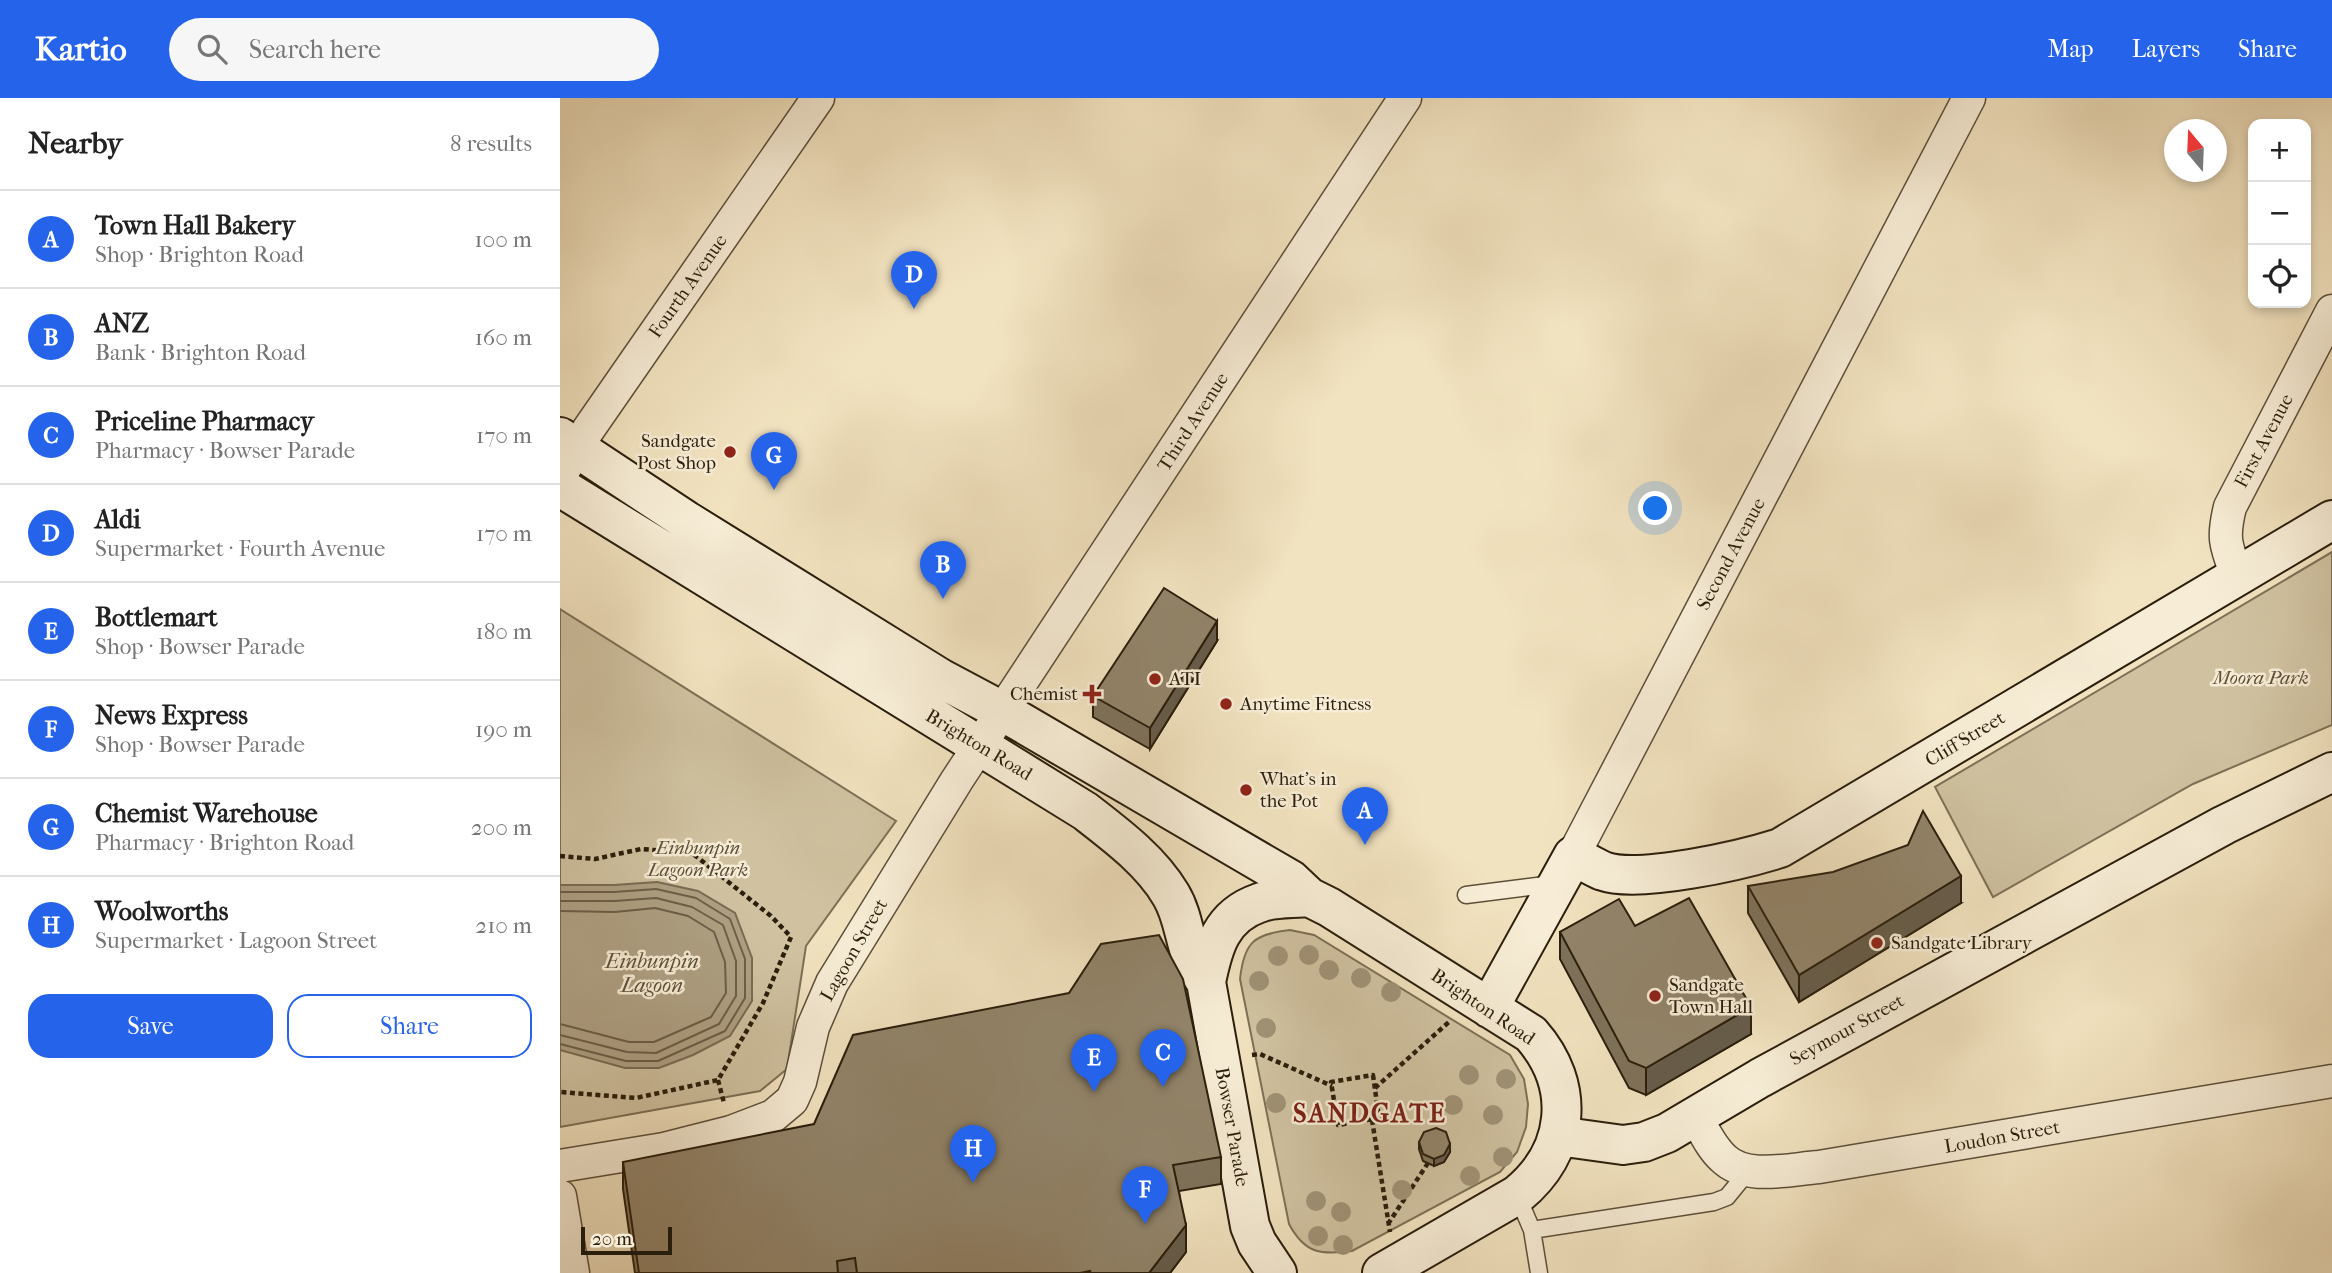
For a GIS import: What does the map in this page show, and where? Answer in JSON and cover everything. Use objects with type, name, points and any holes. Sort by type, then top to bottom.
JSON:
[{"type":"main road","name":"Brighton Road","points":[[566,454],[687,521],[940,678],[1002,711],[1292,880],[1309,897],[1329,907],[1473,1011],[1531,1034],[1551,1065],[1559,1089],[1561,1113],[1558,1136]]},
{"type":"main road","name":"Brighton Road","points":[[560,487],[1075,804],[1123,840],[1172,896],[1185,926],[1192,959],[1206,982]]},
{"type":"main road","name":"Cliff Street","points":[[1566,869],[1602,870],[1622,875],[1645,874],[1745,859],[1780,848],[2332,520]]},
{"type":"main road","name":"Seymour Street","points":[[1558,1136],[1623,1146],[1655,1137],[1696,1117],[1760,1078],[2224,825],[2332,772]]},
{"type":"main road","name":"Second Avenue","points":[[1473,1011],[1566,869]]},
{"type":"main road","points":[[1206,982],[1217,937],[1234,916],[1260,902],[1309,897]]},
{"type":"main road","name":"Bowser Parade","points":[[1206,982],[1250,1226],[1273,1271]]},
{"type":"main road","points":[[1388,1258],[1517,1195],[1533,1182],[1549,1161],[1558,1136]]},
{"type":"street","name":"Fourth Avenue","points":[[566,454],[818,98]]},
{"type":"street","name":"Third Avenue","points":[[979,746],[1405,98]]},
{"type":"street","name":"Second Avenue","points":[[1566,869],[1969,98]]},
{"type":"street","name":"First Avenue","points":[[2237,576],[2225,543],[2224,530],[2230,507],[2332,311]]},
{"type":"street","name":"Lagoon Street","points":[[560,1166],[664,1149],[731,1132],[773,1116],[792,1100],[800,1082],[813,1027],[832,983],[979,746]]},
{"type":"street","name":"Loudon Street","points":[[1696,1117],[1724,1160],[1740,1169],[1774,1171],[1819,1167],[2332,1081]]},
{"type":"street","points":[[560,1196],[573,1273]]},
{"type":"lane","points":[[1466,895],[1566,869]]},
{"type":"lane","points":[[1532,1230],[1714,1202],[1727,1197],[1749,1170]]},
{"type":"lane","points":[[1517,1195],[1532,1230],[1539,1273]]},
{"type":"path","points":[[560,856],[595,859],[641,849],[692,853],[771,916],[791,937],[763,1003],[718,1080],[725,1105]]},
{"type":"path","points":[[1375,1088],[1473,1011]]},
{"type":"path","points":[[1250,1056],[1260,1054],[1332,1086]]},
{"type":"path","points":[[1373,1076],[1375,1088],[1379,1118],[1338,1125],[1331,1082],[1373,1076]]},
{"type":"path","points":[[560,1092],[636,1098],[718,1080]]},
{"type":"path","points":[[1372,1120],[1388,1225],[1388,1258]]},
{"type":"path","points":[[1388,1225],[1428,1163]]},
{"type":"green space","name":"Moora Park","points":[[2332,552],[2332,725],[2193,784],[1993,897],[1935,787]]},
{"type":"green space","name":"Einbunpin Lagoon Park","points":[[560,609],[896,821],[806,946],[787,1069],[760,1091],[560,1127]]},
{"type":"green space","points":[[1290,930],[1314,935],[1510,1055],[1524,1079],[1528,1104],[1526,1127],[1517,1152],[1500,1172],[1352,1251],[1331,1253],[1308,1247],[1289,1224],[1240,979],[1244,956],[1253,942],[1268,934]]},
{"type":"water","name":"Einbunpin Lagoon","points":[[657,882],[698,891],[735,913],[752,958],[752,1001],[730,1036],[693,1055],[659,1068],[625,1068],[560,1050],[560,885]]},
{"type":"building","name":"ATI","points":[[1164,588],[1217,621],[1150,728],[1093,696]]},
{"type":"building","points":[[1923,811],[1961,876],[1799,975],[1748,886],[1833,872],[1908,845]]},
{"type":"building","name":"Sandgate Town Hall","points":[[1689,898],[1751,1007],[1646,1068],[1629,1061],[1560,932],[1619,899],[1635,926]]},
{"type":"building","points":[[1159,935],[1183,979],[1221,1157],[1173,1165],[1186,1225],[1149,1273],[857,1273],[855,1258],[837,1261],[838,1273],[639,1273],[623,1162],[814,1124],[853,1035],[1069,993],[1101,944]]},
{"type":"building","points":[[1436,1128],[1446,1132],[1450,1144],[1444,1155],[1434,1159],[1423,1154],[1419,1142],[1424,1132]]},
{"type":"place","name":"Aldi","points":[[914,309]]},
{"type":"place","name":"Sandgate Post Shop","points":[[730,452]]},
{"type":"place","name":"Chemist Warehouse","points":[[774,490]]},
{"type":"place","name":"ANZ","points":[[943,599]]},
{"type":"place","name":"ATI","points":[[1155,679]]},
{"type":"place","name":"Chemist","points":[[1092,694]]},
{"type":"place","name":"Anytime Fitness","points":[[1226,704]]},
{"type":"place","name":"What's in the Pot","points":[[1246,790]]},
{"type":"place","name":"Town Hall Bakery","points":[[1365,845]]},
{"type":"place","name":"Sandgate Library","points":[[1877,943]]},
{"type":"place","name":"Sandgate Town Hall","points":[[1655,996]]},
{"type":"place","name":"Priceline Pharmacy","points":[[1163,1087]]},
{"type":"place","name":"Bottlemart","points":[[1094,1092]]},
{"type":"place","name":"Woolworths","points":[[973,1183]]},
{"type":"place","name":"News Express","points":[[1145,1224]]},
{"type":"district","name":"SANDGATE","points":[[1370,1113]]}]
